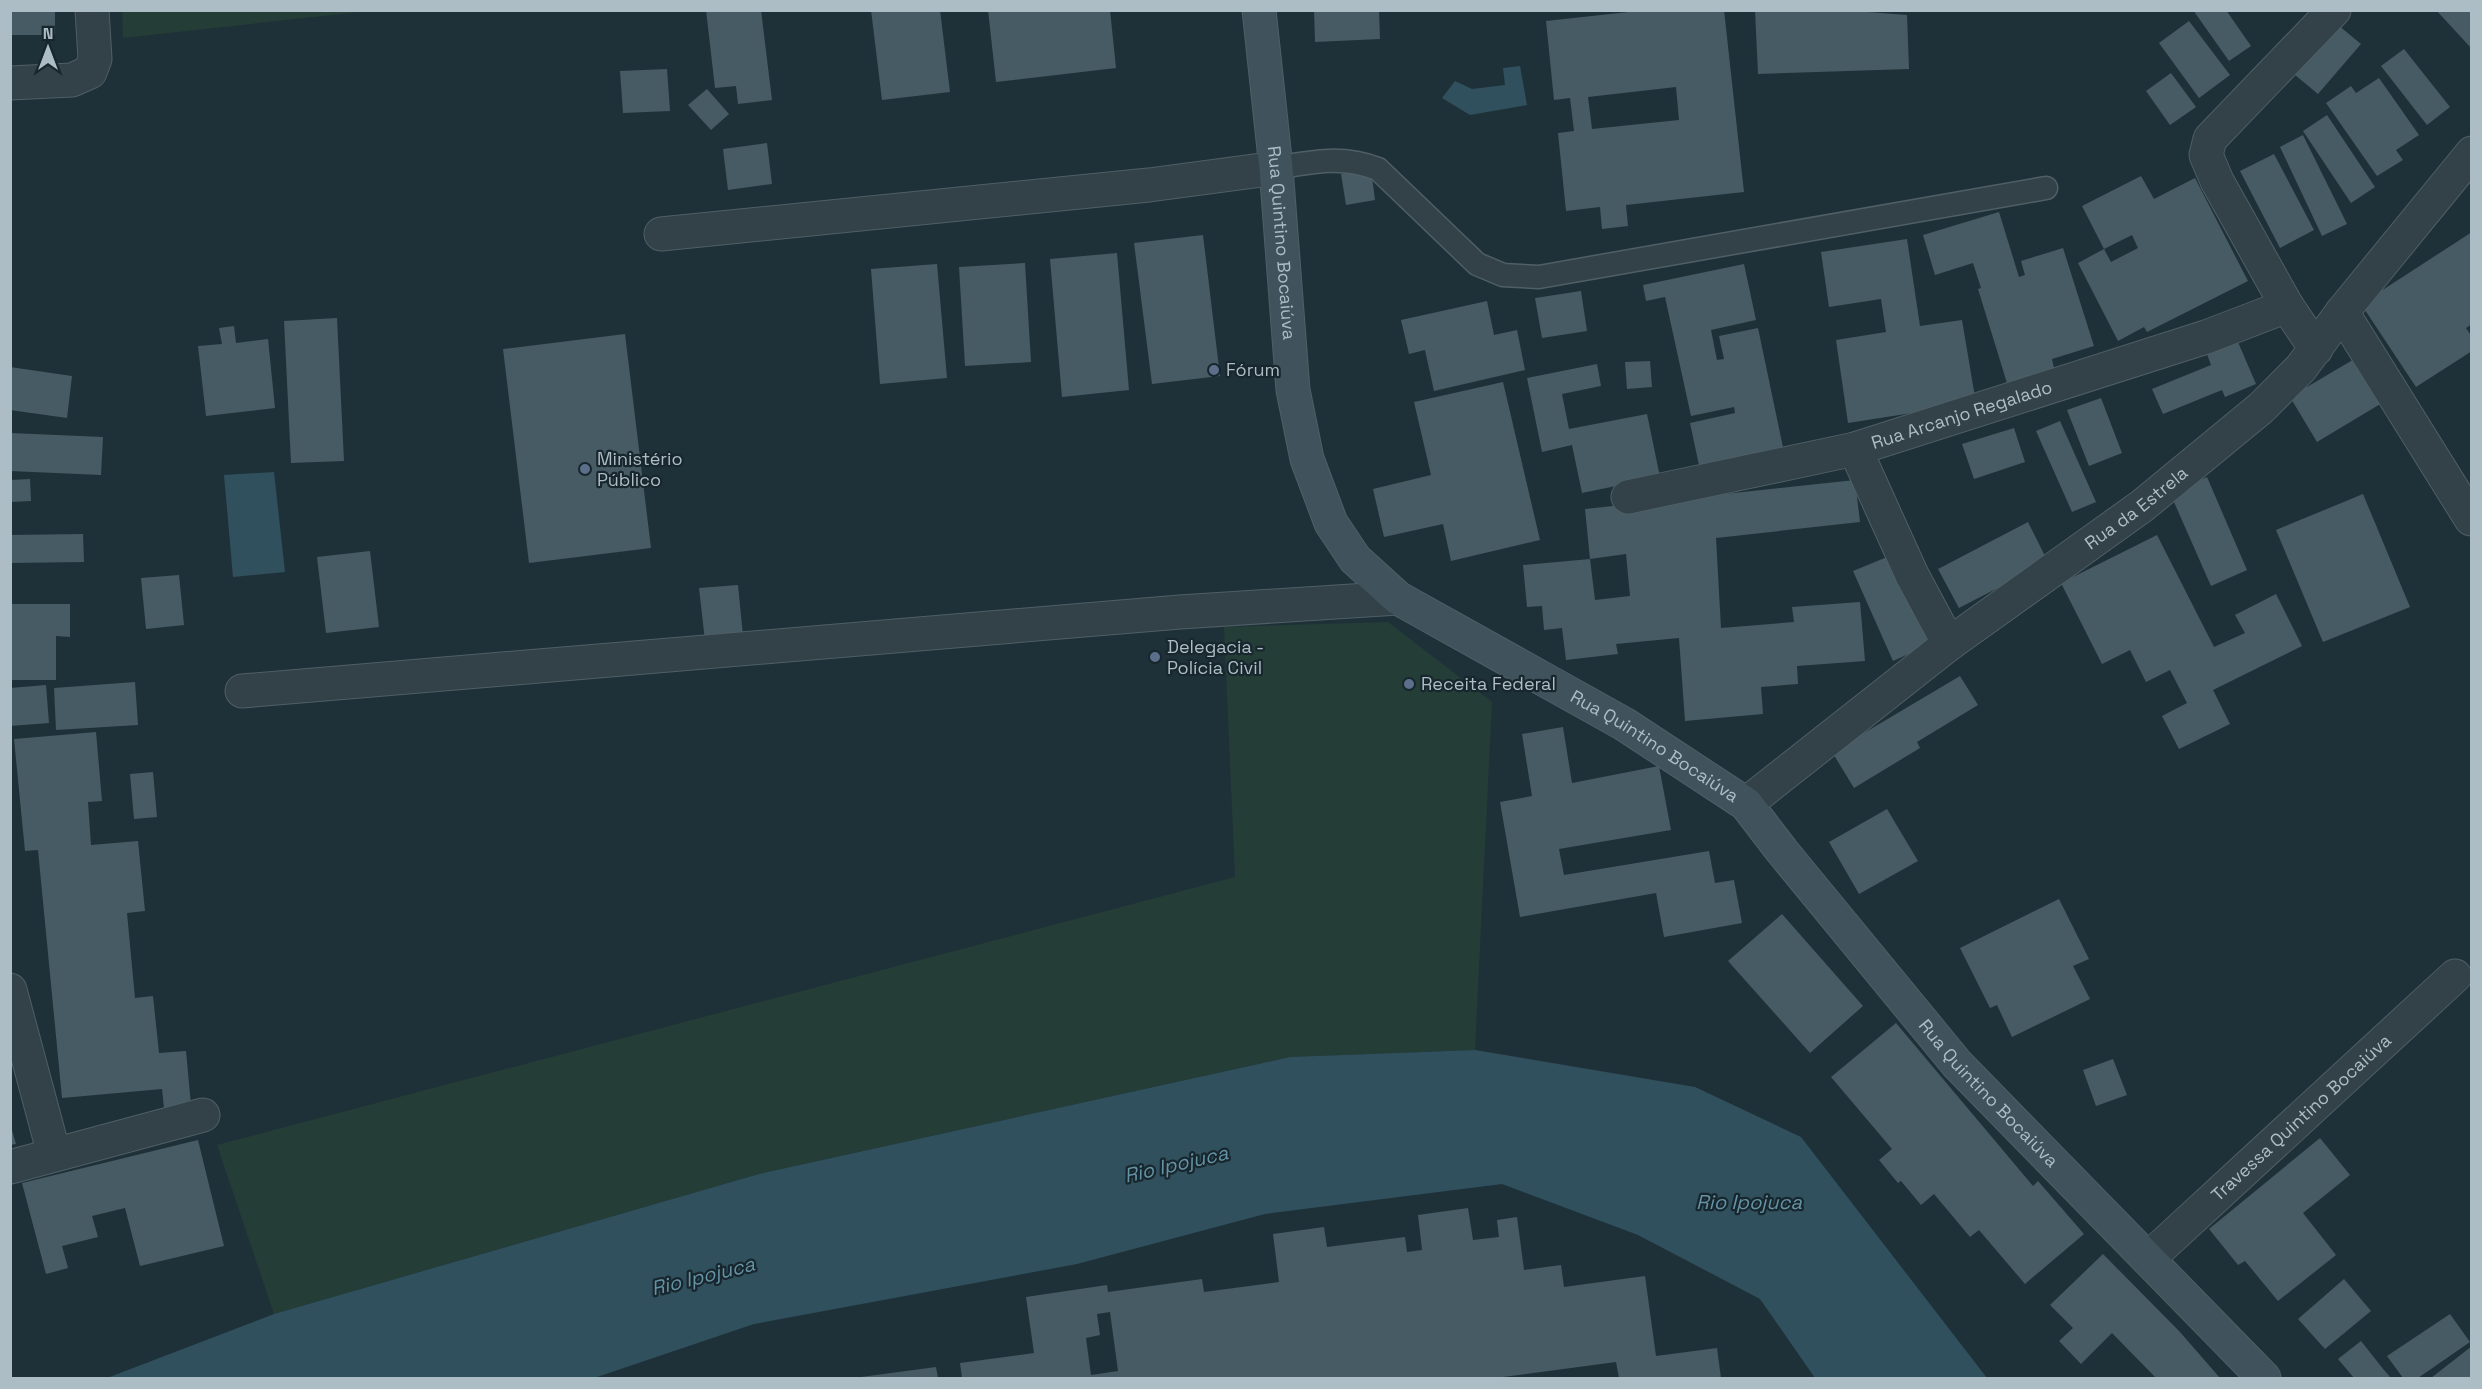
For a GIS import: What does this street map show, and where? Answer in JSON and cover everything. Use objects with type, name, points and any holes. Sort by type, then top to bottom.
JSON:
[{"type":"main road","name":"Rua Quintino Bocaiúva","points":[[1259,10],[1276,168],[1293,390],[1307,459],[1331,523],[1355,559],[1398,598],[1624,724],[1746,804],[1957,1064],[2264,1378]]},
{"type":"street","points":[[10,83],[72,80],[90,72],[95,59],[92,10]]},
{"type":"street","points":[[2316,349],[2287,306],[2217,181],[2206,155],[2210,139],[2334,10]]},
{"type":"street","name":"Rua da Estrela","points":[[1746,804],[1949,644],[2142,506],[2261,408],[2301,368],[2342,312],[2472,153]]},
{"type":"street","points":[[661,234],[1149,185],[1276,168]]},
{"type":"street","name":"Rua Arcanjo Regalado","points":[[1628,497],[1855,449],[2206,337],[2287,306]]},
{"type":"street","points":[[2342,312],[2471,519]]},
{"type":"street","points":[[1855,449],[1912,575],[1949,644]]},
{"type":"street","points":[[242,691],[1180,612],[1398,598]]},
{"type":"street","name":"Travessa Quintino Bocaiúva","points":[[2149,1258],[2455,976]]},
{"type":"street","points":[[10,990],[54,1154]]},
{"type":"street","points":[[10,1167],[203,1115]]},
{"type":"lane","points":[[1276,168],[1333,159],[1358,161],[1378,169],[1478,264],[1503,274],[1539,277],[2046,188]]},
{"type":"green space","points":[[122,10],[369,10],[369,11],[123,38]]},
{"type":"green space","points":[[1388,622],[1492,702],[1475,1050],[1290,1057],[759,1174],[274,1314],[217,1145],[1235,877],[1224,627]]},
{"type":"water","points":[[1520,66],[1527,105],[1470,115],[1442,98],[1455,81],[1472,89],[1505,85],[1503,68]]},
{"type":"water","points":[[274,472],[285,572],[233,577],[224,475]]},
{"type":"water","name":"Rio Ipojuca","points":[[1475,1050],[1695,1087],[1801,1137],[1987,1378],[1815,1378],[1760,1299],[1638,1235],[1502,1184],[1265,1214],[1077,1264],[754,1324],[594,1378],[107,1378],[274,1314],[759,1174],[1290,1057]]},
{"type":"building","points":[[10,10],[55,10],[55,35],[10,35]]},
{"type":"building","points":[[706,10],[761,10],[772,100],[738,104],[736,86],[715,88]]},
{"type":"building","points":[[871,10],[940,10],[950,92],[882,100]]},
{"type":"building","points":[[988,10],[1110,10],[1116,68],[996,82]]},
{"type":"building","points":[[1314,10],[1379,10],[1380,39],[1315,42]]},
{"type":"building","points":[[1647,10],[1724,10],[1744,192],[1626,205],[1628,226],[1602,229],[1600,207],[1566,211],[1558,133],[1574,131],[1570,98],[1554,100],[1546,21]],"holes":[[[1676,87],[1679,120],[1592,129],[1588,97]]]},
{"type":"building","points":[[1755,10],[1842,10],[1907,15],[1909,69],[1758,74]]},
{"type":"building","points":[[2193,10],[2226,10],[2251,46],[2229,61]]},
{"type":"building","points":[[2436,10],[2472,10],[2472,49]]},
{"type":"building","points":[[2189,21],[2230,75],[2199,98],[2159,43]]},
{"type":"building","points":[[2338,25],[2361,44],[2318,94],[2295,75]]},
{"type":"building","points":[[2404,49],[2450,107],[2427,125],[2381,66]]},
{"type":"building","points":[[667,69],[670,111],[623,113],[620,71]]},
{"type":"building","points":[[2171,73],[2196,107],[2170,125],[2146,91]]},
{"type":"building","points":[[2379,78],[2419,135],[2396,150],[2403,160],[2377,176],[2326,103],[2351,86],[2356,93]]},
{"type":"building","points":[[707,89],[729,114],[711,130],[688,105]]},
{"type":"building","points":[[2327,115],[2375,187],[2351,203],[2303,131]]},
{"type":"building","points":[[2303,135],[2347,224],[2322,236],[2280,147]]},
{"type":"building","points":[[767,143],[772,184],[728,190],[723,149]]},
{"type":"building","points":[[2274,154],[2314,230],[2280,248],[2240,171]]},
{"type":"building","points":[[1371,169],[1375,200],[1346,205],[1341,174]]},
{"type":"building","points":[[2141,176],[2154,199],[2195,178],[2248,281],[2147,332],[2144,327],[2118,341],[2078,263],[2104,249],[2082,206]],"holes":[[[2132,235],[2138,248],[2111,262],[2104,249]]]},
{"type":"building","points":[[1999,212],[2019,277],[2025,275],[2021,261],[2063,248],[2094,346],[2052,359],[2054,368],[2007,383],[1978,289],[1981,288],[1973,263],[1935,275],[1923,235]]},
{"type":"building","points":[[2472,232],[2472,324],[2466,328],[2472,337],[2472,351],[2416,387],[2361,304]]},
{"type":"building","points":[[1203,235],[1220,376],[1152,384],[1134,243]]},
{"type":"building","points":[[1907,239],[1920,326],[1962,320],[1976,403],[1848,423],[1836,340],[1886,332],[1881,299],[1829,307],[1821,252]]},
{"type":"building","points":[[1117,253],[1129,390],[1062,397],[1050,259]]},
{"type":"building","points":[[1025,263],[1031,362],[965,366],[959,267]]},
{"type":"building","points":[[937,264],[947,378],[880,384],[871,269]]},
{"type":"building","points":[[1744,264],[1756,320],[1711,330],[1717,360],[1724,359],[1719,336],[1758,328],[1784,452],[1700,470],[1690,423],[1735,413],[1734,407],[1691,416],[1665,297],[1646,301],[1643,285]]},
{"type":"building","points":[[1581,291],[1587,331],[1542,338],[1535,298]]},
{"type":"building","points":[[1487,301],[1494,335],[1517,330],[1525,370],[1434,391],[1425,350],[1409,354],[1401,320]]},
{"type":"building","points":[[337,318],[344,461],[291,463],[284,321]]},
{"type":"building","points":[[234,326],[236,343],[268,339],[275,408],[206,416],[198,346],[222,344],[219,328]]},
{"type":"building","points":[[625,334],[651,548],[529,563],[503,349]]},
{"type":"building","points":[[2238,342],[2256,384],[2225,397],[2222,390],[2163,414],[2152,389],[2211,365],[2207,354]]},
{"type":"building","points":[[2356,358],[2382,403],[2317,442],[2290,397]]},
{"type":"building","points":[[1650,361],[1652,387],[1627,389],[1625,362]]},
{"type":"building","points":[[1597,364],[1601,386],[1562,394],[1569,429],[1647,414],[1660,477],[1582,493],[1572,445],[1542,452],[1527,378]]},
{"type":"building","points":[[10,367],[72,376],[67,418],[10,410]]},
{"type":"building","points":[[1503,382],[1540,540],[1451,561],[1443,524],[1384,537],[1373,489],[1431,475],[1414,402]]},
{"type":"building","points":[[2101,398],[2122,453],[2089,466],[2067,410]]},
{"type":"building","points":[[2060,421],[2096,502],[2072,512],[2036,431]]},
{"type":"building","points":[[2014,428],[2025,462],[1974,479],[1962,444]]},
{"type":"building","points":[[10,433],[103,437],[101,475],[10,471]]},
{"type":"building","points":[[2207,477],[2247,570],[2211,586],[2170,493]]},
{"type":"building","points":[[30,479],[31,501],[10,502],[10,480]]},
{"type":"building","points":[[1855,480],[1860,522],[1716,538],[1721,628],[1794,622],[1792,607],[1860,602],[1865,661],[1797,666],[1798,684],[1761,687],[1763,714],[1685,721],[1679,638],[1616,644],[1618,654],[1566,660],[1562,628],[1544,630],[1542,606],[1527,607],[1523,565],[1590,559],[1585,509]],"holes":[[[1626,554],[1630,596],[1595,600],[1590,559]]]},
{"type":"building","points":[[2363,494],[2410,607],[2323,642],[2276,530]]},
{"type":"building","points":[[2028,522],[2048,562],[1959,608],[1938,569]]},
{"type":"building","points":[[83,534],[84,562],[10,563],[10,535]]},
{"type":"building","points":[[2157,535],[2214,647],[2245,633],[2235,615],[2276,594],[2302,646],[2213,690],[2230,724],[2179,749],[2162,716],[2187,703],[2170,670],[2146,682],[2130,650],[2102,664],[2061,583]]},
{"type":"building","points":[[370,551],[379,627],[326,633],[317,557]]},
{"type":"building","points":[[1892,555],[1931,644],[1893,661],[1853,571]]},
{"type":"building","points":[[179,575],[184,625],[146,629],[141,578]]},
{"type":"building","points":[[738,585],[743,636],[705,641],[699,588]]},
{"type":"building","points":[[10,604],[70,604],[70,637],[56,636],[56,680],[10,680]]},
{"type":"building","points":[[1960,676],[1978,705],[1917,742],[1920,748],[1854,788],[1832,752]]},
{"type":"building","points":[[135,682],[138,725],[56,730],[54,688]]},
{"type":"building","points":[[46,685],[49,723],[10,726],[10,688]]},
{"type":"building","points":[[1563,727],[1572,783],[1659,766],[1671,830],[1559,849],[1564,875],[1709,851],[1715,883],[1734,880],[1742,923],[1664,937],[1656,893],[1520,917],[1500,802],[1532,796],[1522,734]]},
{"type":"building","points":[[96,732],[102,801],[88,802],[91,845],[138,841],[145,911],[127,913],[135,998],[153,996],[159,1053],[186,1051],[191,1105],[164,1108],[162,1089],[62,1098],[38,850],[25,851],[14,739]]},
{"type":"building","points":[[153,772],[157,817],[134,819],[130,774]]},
{"type":"building","points":[[1887,809],[1918,861],[1859,894],[1829,842]]},
{"type":"building","points":[[2059,899],[2089,959],[2073,966],[2090,999],[2012,1037],[1997,1005],[1990,1008],[1960,948]]},
{"type":"building","points":[[1782,914],[1863,1006],[1810,1053],[1728,961]]},
{"type":"building","points":[[1896,1023],[2033,1186],[2038,1181],[2084,1234],[2025,1284],[1979,1230],[1970,1237],[1934,1194],[1921,1205],[1901,1181],[1898,1183],[1879,1160],[1892,1149],[1831,1077]]},
{"type":"building","points":[[2113,1059],[2127,1095],[2096,1106],[2083,1070]]},
{"type":"building","points":[[10,1123],[16,1144],[10,1145]]},
{"type":"building","points":[[2320,1138],[2350,1175],[2303,1213],[2336,1255],[2278,1301],[2245,1261],[2238,1265],[2209,1229]]},
{"type":"building","points":[[198,1140],[224,1246],[140,1266],[125,1208],[92,1216],[98,1237],[62,1246],[68,1268],[46,1274],[22,1183]]},
{"type":"building","points":[[1468,1208],[1473,1240],[1499,1237],[1497,1220],[1517,1217],[1524,1270],[1561,1265],[1564,1287],[1645,1276],[1656,1356],[1717,1348],[1721,1378],[1619,1378],[1616,1362],[1496,1378],[962,1378],[960,1363],[1034,1353],[1026,1297],[1107,1285],[1108,1292],[1202,1279],[1204,1292],[1279,1282],[1273,1234],[1324,1227],[1327,1247],[1405,1237],[1407,1252],[1422,1250],[1418,1215]],"holes":[[[1110,1312],[1118,1371],[1091,1375],[1086,1338],[1100,1335],[1097,1314]]]},
{"type":"building","points":[[2103,1254],[2180,1332],[2220,1378],[2156,1378],[2112,1333],[2081,1364],[2059,1341],[2073,1328],[2050,1305]]},
{"type":"building","points":[[2344,1279],[2371,1311],[2325,1349],[2298,1319]]},
{"type":"building","points":[[2450,1314],[2470,1342],[2418,1378],[2403,1378],[2387,1356]]},
{"type":"building","points":[[2361,1341],[2391,1378],[2354,1378],[2338,1359]]},
{"type":"building","points":[[2472,1346],[2472,1378],[2431,1378]]},
{"type":"building","points":[[936,1367],[938,1378],[861,1378],[861,1377]]},
{"type":"place","name":"Fórum","points":[[1214,370]]},
{"type":"place","name":"Ministério Público","points":[[585,469]]},
{"type":"place","name":"Delegacia - Polícia Civil","points":[[1155,657]]},
{"type":"place","name":"Receita Federal","points":[[1409,684]]}]
